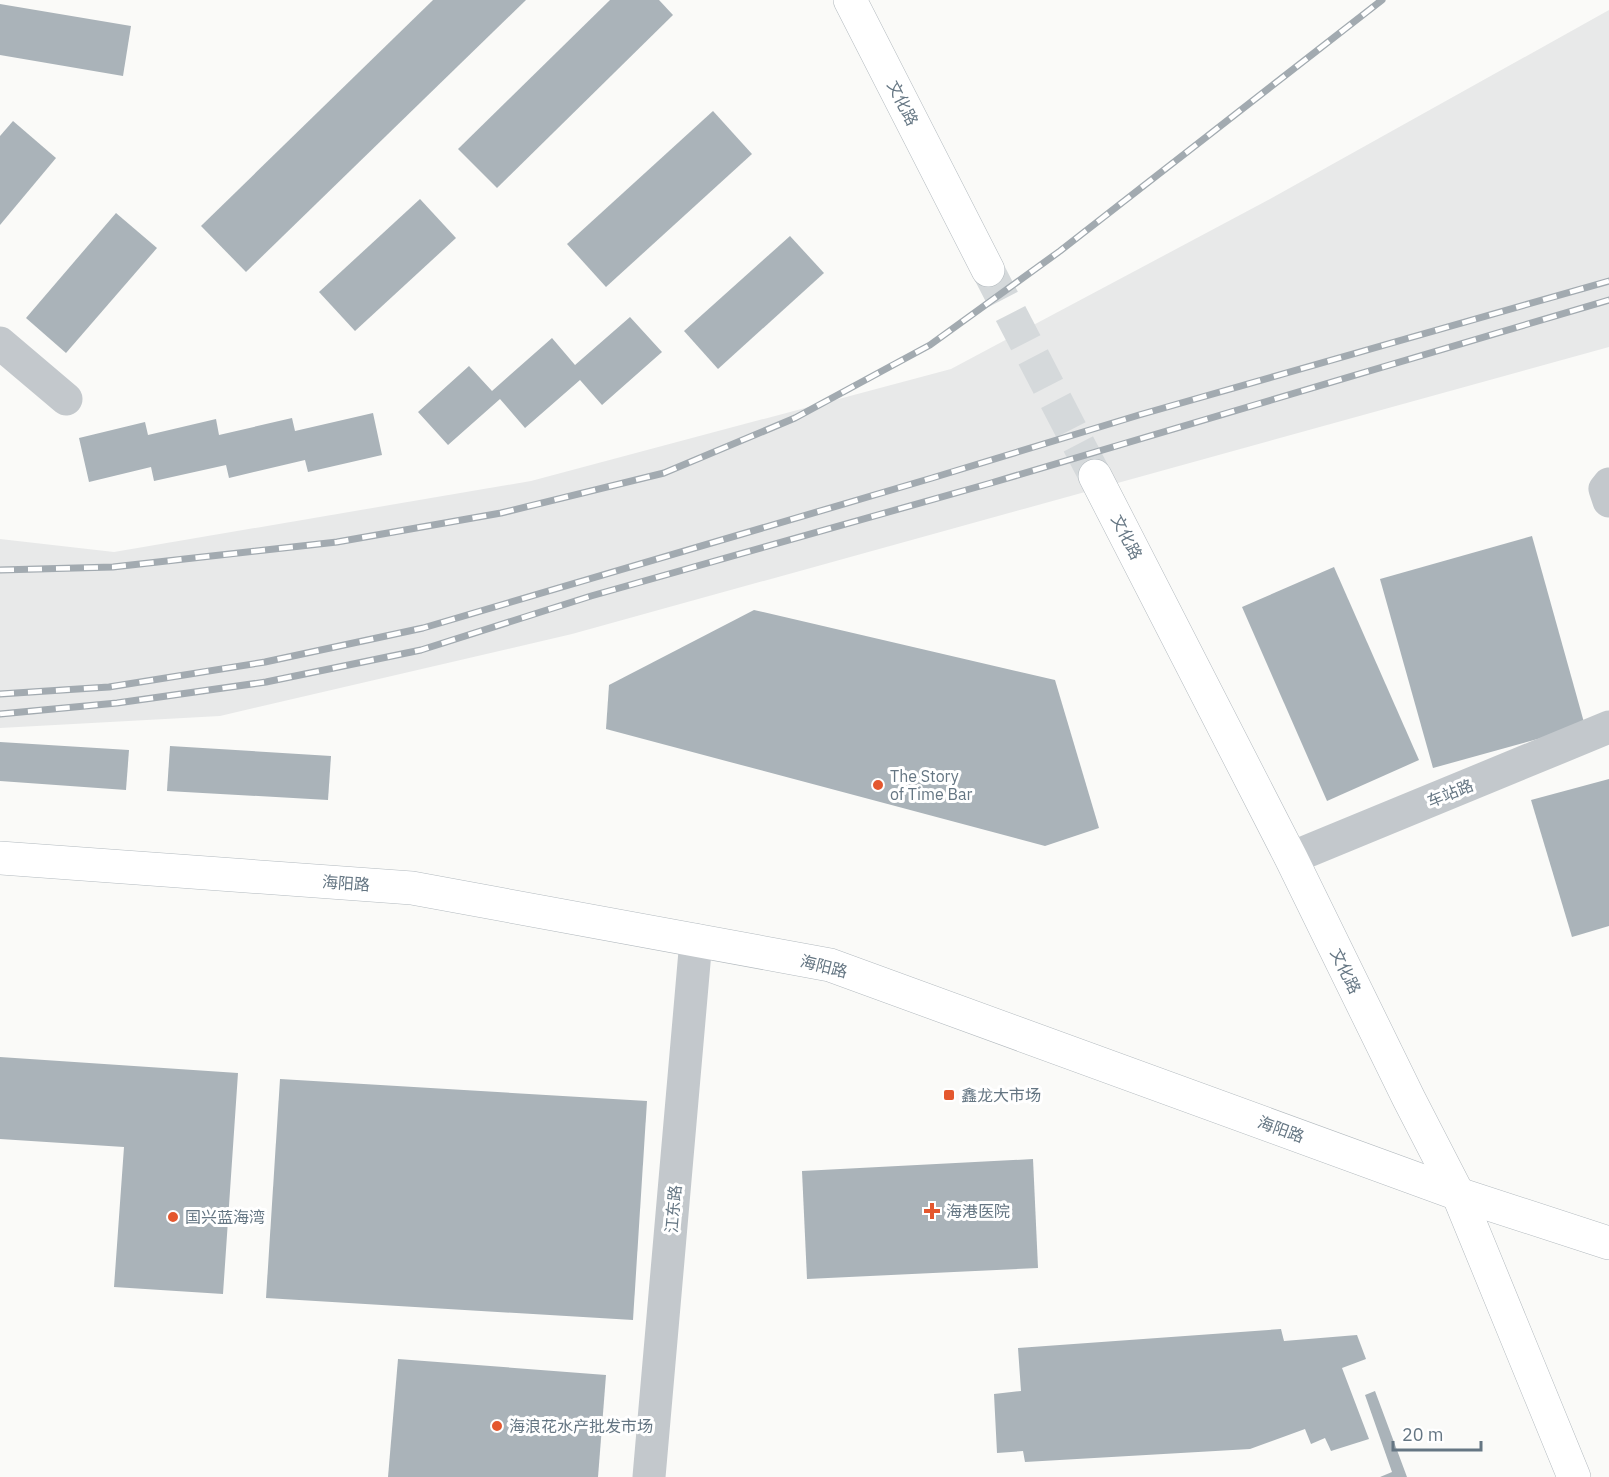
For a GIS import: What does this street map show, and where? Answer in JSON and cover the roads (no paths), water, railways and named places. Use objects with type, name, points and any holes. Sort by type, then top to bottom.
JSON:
[{"type":"main road","name":"文化路","points":[[850,0],[988,270]]},
{"type":"main road","name":"文化路","points":[[1095,476],[1291,858],[1408,1099],[1458,1194],[1574,1477]]},
{"type":"main road","name":"海阳路","points":[[0,858],[412,888],[830,965],[1458,1194],[1609,1243]]},
{"type":"street","points":[[0,343],[66,399]]},
{"type":"street","points":[[1609,484],[1605,489],[1609,501]]},
{"type":"street","name":"车站路","points":[[1291,858],[1609,727]]},
{"type":"street","name":"江东路","points":[[649,1477],[696,940]]},
{"type":"tunnel","points":[[988,270],[1095,476]]},
{"type":"railway","points":[[0,570],[113,567],[337,542],[501,513],[664,473],[795,418],[930,345],[1060,251],[1382,0]]},
{"type":"railway","points":[[0,694],[109,687],[265,662],[423,628],[1139,415],[1609,281]]},
{"type":"railway","points":[[0,714],[117,703],[266,682],[421,650],[591,596],[991,483],[1609,300]]},
{"type":"place","name":"The Story of Time Bar","points":[[878,785]]},
{"type":"place","name":"鑫龙大市场","points":[[949,1095]]},
{"type":"place","name":"海港医院","points":[[932,1211]]},
{"type":"place","name":"国兴蓝海湾","points":[[173,1217]]},
{"type":"place","name":"海浪花水产批发市场","points":[[497,1426]]}]
